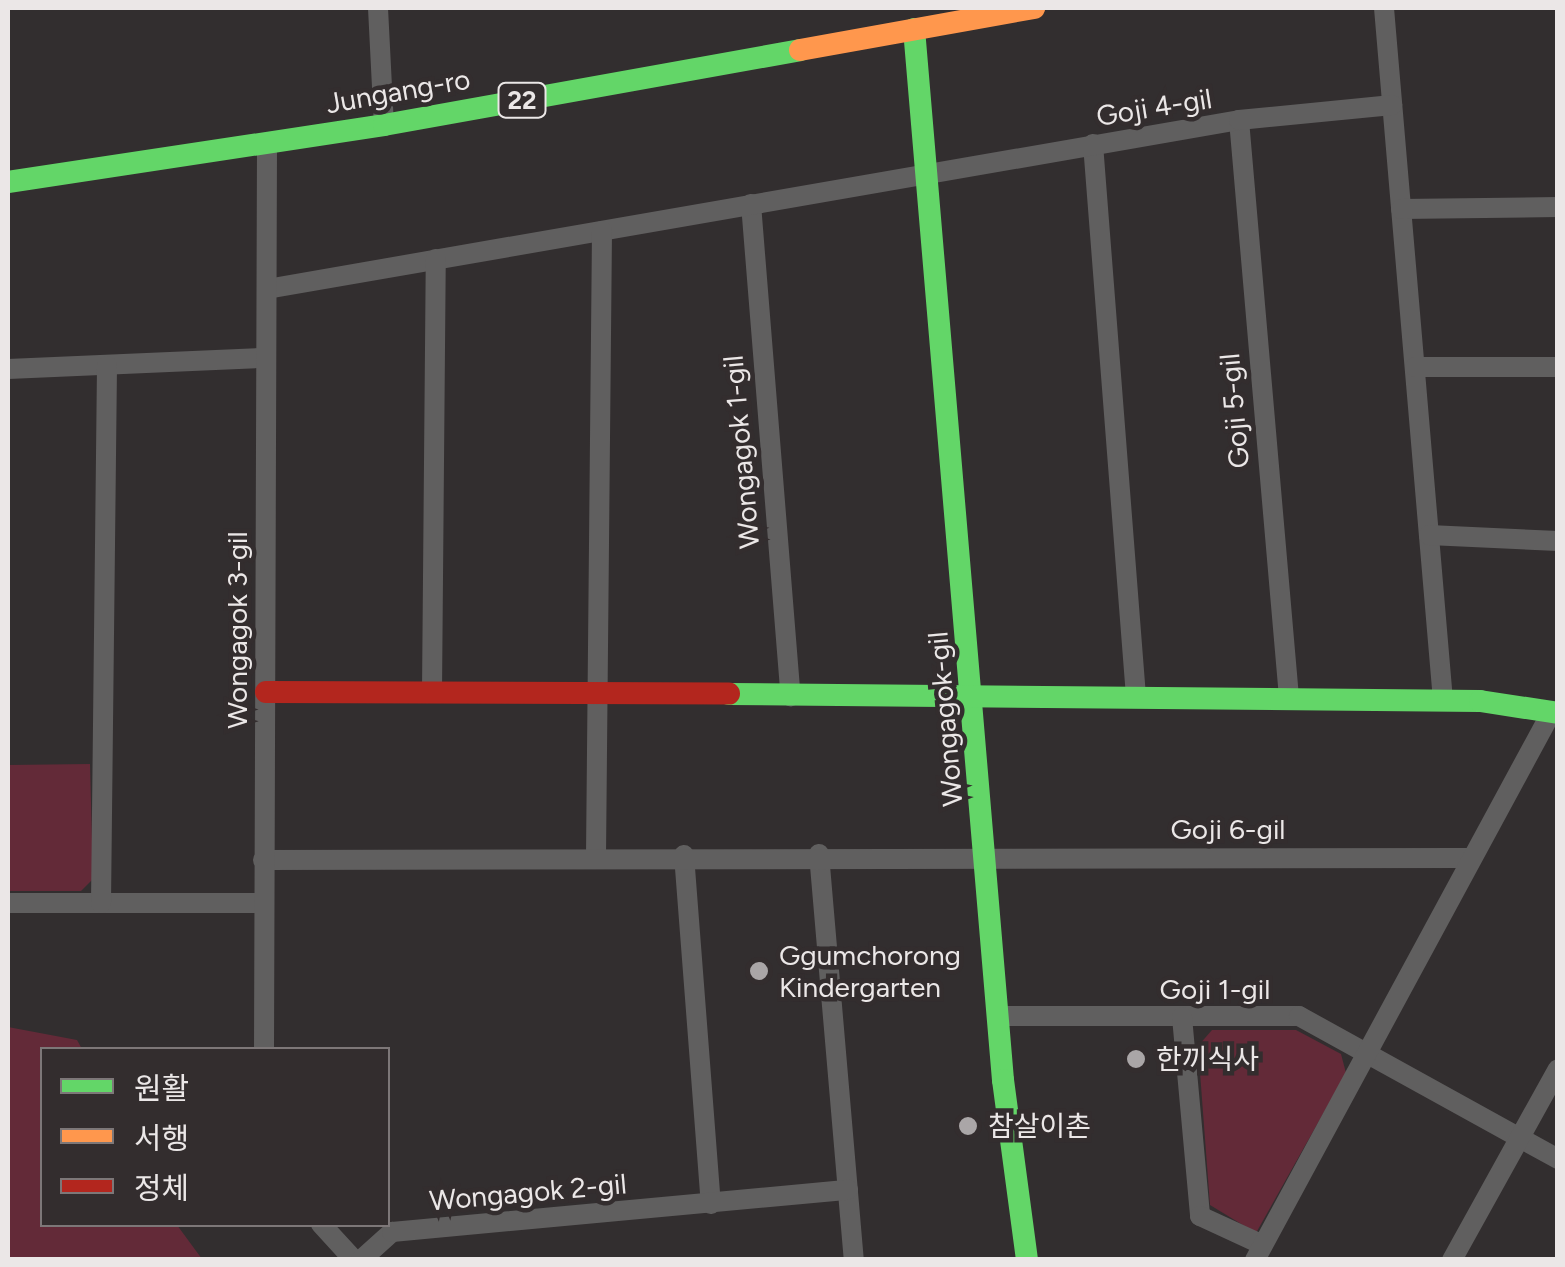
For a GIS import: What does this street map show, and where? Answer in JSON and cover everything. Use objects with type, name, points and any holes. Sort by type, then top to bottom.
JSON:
[{"type":"street","points":[[378,8],[384,125]]},
{"type":"street","name":"Jungang-ro","points":[[8,182],[384,125],[1034,8]]},
{"type":"street","points":[[1384,8],[1444,700]]},
{"type":"street","name":"Wongagok-gil","points":[[914,29],[998,1016],[1027,1260]]},
{"type":"street","name":"Goji 4-gil","points":[[926,173],[1239,120],[1392,105]]},
{"type":"street","name":"Goji 5-gil","points":[[1239,120],[1289,697]]},
{"type":"street","name":"Wongagok 3-gil","points":[[264,1047],[263,358],[267,143]]},
{"type":"street","points":[[1093,144],[1136,696]]},
{"type":"street","points":[[267,289],[926,173]]},
{"type":"street","name":"Wongagok 1-gil","points":[[751,204],[791,696]]},
{"type":"street","points":[[1401,209],[1558,207]]},
{"type":"street","points":[[596,856],[602,230]]},
{"type":"street","points":[[432,692],[436,259]]},
{"type":"street","points":[[8,369],[263,358]]},
{"type":"street","points":[[101,903],[107,366]]},
{"type":"street","points":[[1415,366],[1558,367]]},
{"type":"street","points":[[1429,536],[1558,541]]},
{"type":"street","points":[[266,692],[1289,697],[1444,700],[1554,713],[1468,858],[1259,1252],[1200,1216],[1182,1016]]},
{"type":"street","points":[[819,854],[854,1260]]},
{"type":"street","points":[[684,855],[711,1204]]},
{"type":"street","points":[[263,860],[987,856]]},
{"type":"street","name":"Goji 6-gil","points":[[987,856],[1468,858]]},
{"type":"street","points":[[8,904],[264,903]]},
{"type":"street","name":"Goji 1-gil","points":[[998,1016],[1299,1016],[1558,1159]]},
{"type":"street","points":[[1452,1260],[1558,1069]]},
{"type":"street","name":"Wongagok 2-gil","points":[[357,1260],[392,1232],[848,1190]]},
{"type":"street","points":[[323,1227],[357,1260]]},
{"type":"shaded area","points":[[90,764],[93,879],[81,891],[8,891],[8,765]]},
{"type":"shaded area","points":[[8,1027],[77,1040],[81,1047],[40,1047],[40,1227],[178,1227],[202,1259],[8,1259]]},
{"type":"shaded area","points":[[1212,1030],[1296,1030],[1341,1054],[1346,1073],[1256,1233],[1210,1205],[1198,1046]]},
{"type":"traffic: fast","points":[[914,29],[1003,1080],[1027,1260]]},
{"type":"traffic: fast","points":[[8,182],[384,125],[800,50]]},
{"type":"traffic: fast","points":[[729,694],[1480,701],[1558,713]]},
{"type":"traffic: slow","points":[[800,50],[1034,8]]},
{"type":"traffic: jam","points":[[266,692],[729,694]]},
{"type":"place","name":"Ggumchorong Kindergarten","points":[[759,971]]},
{"type":"place","name":"한끼식사","points":[[1136,1059]]},
{"type":"place","name":"참살이촌","points":[[968,1126]]}]
